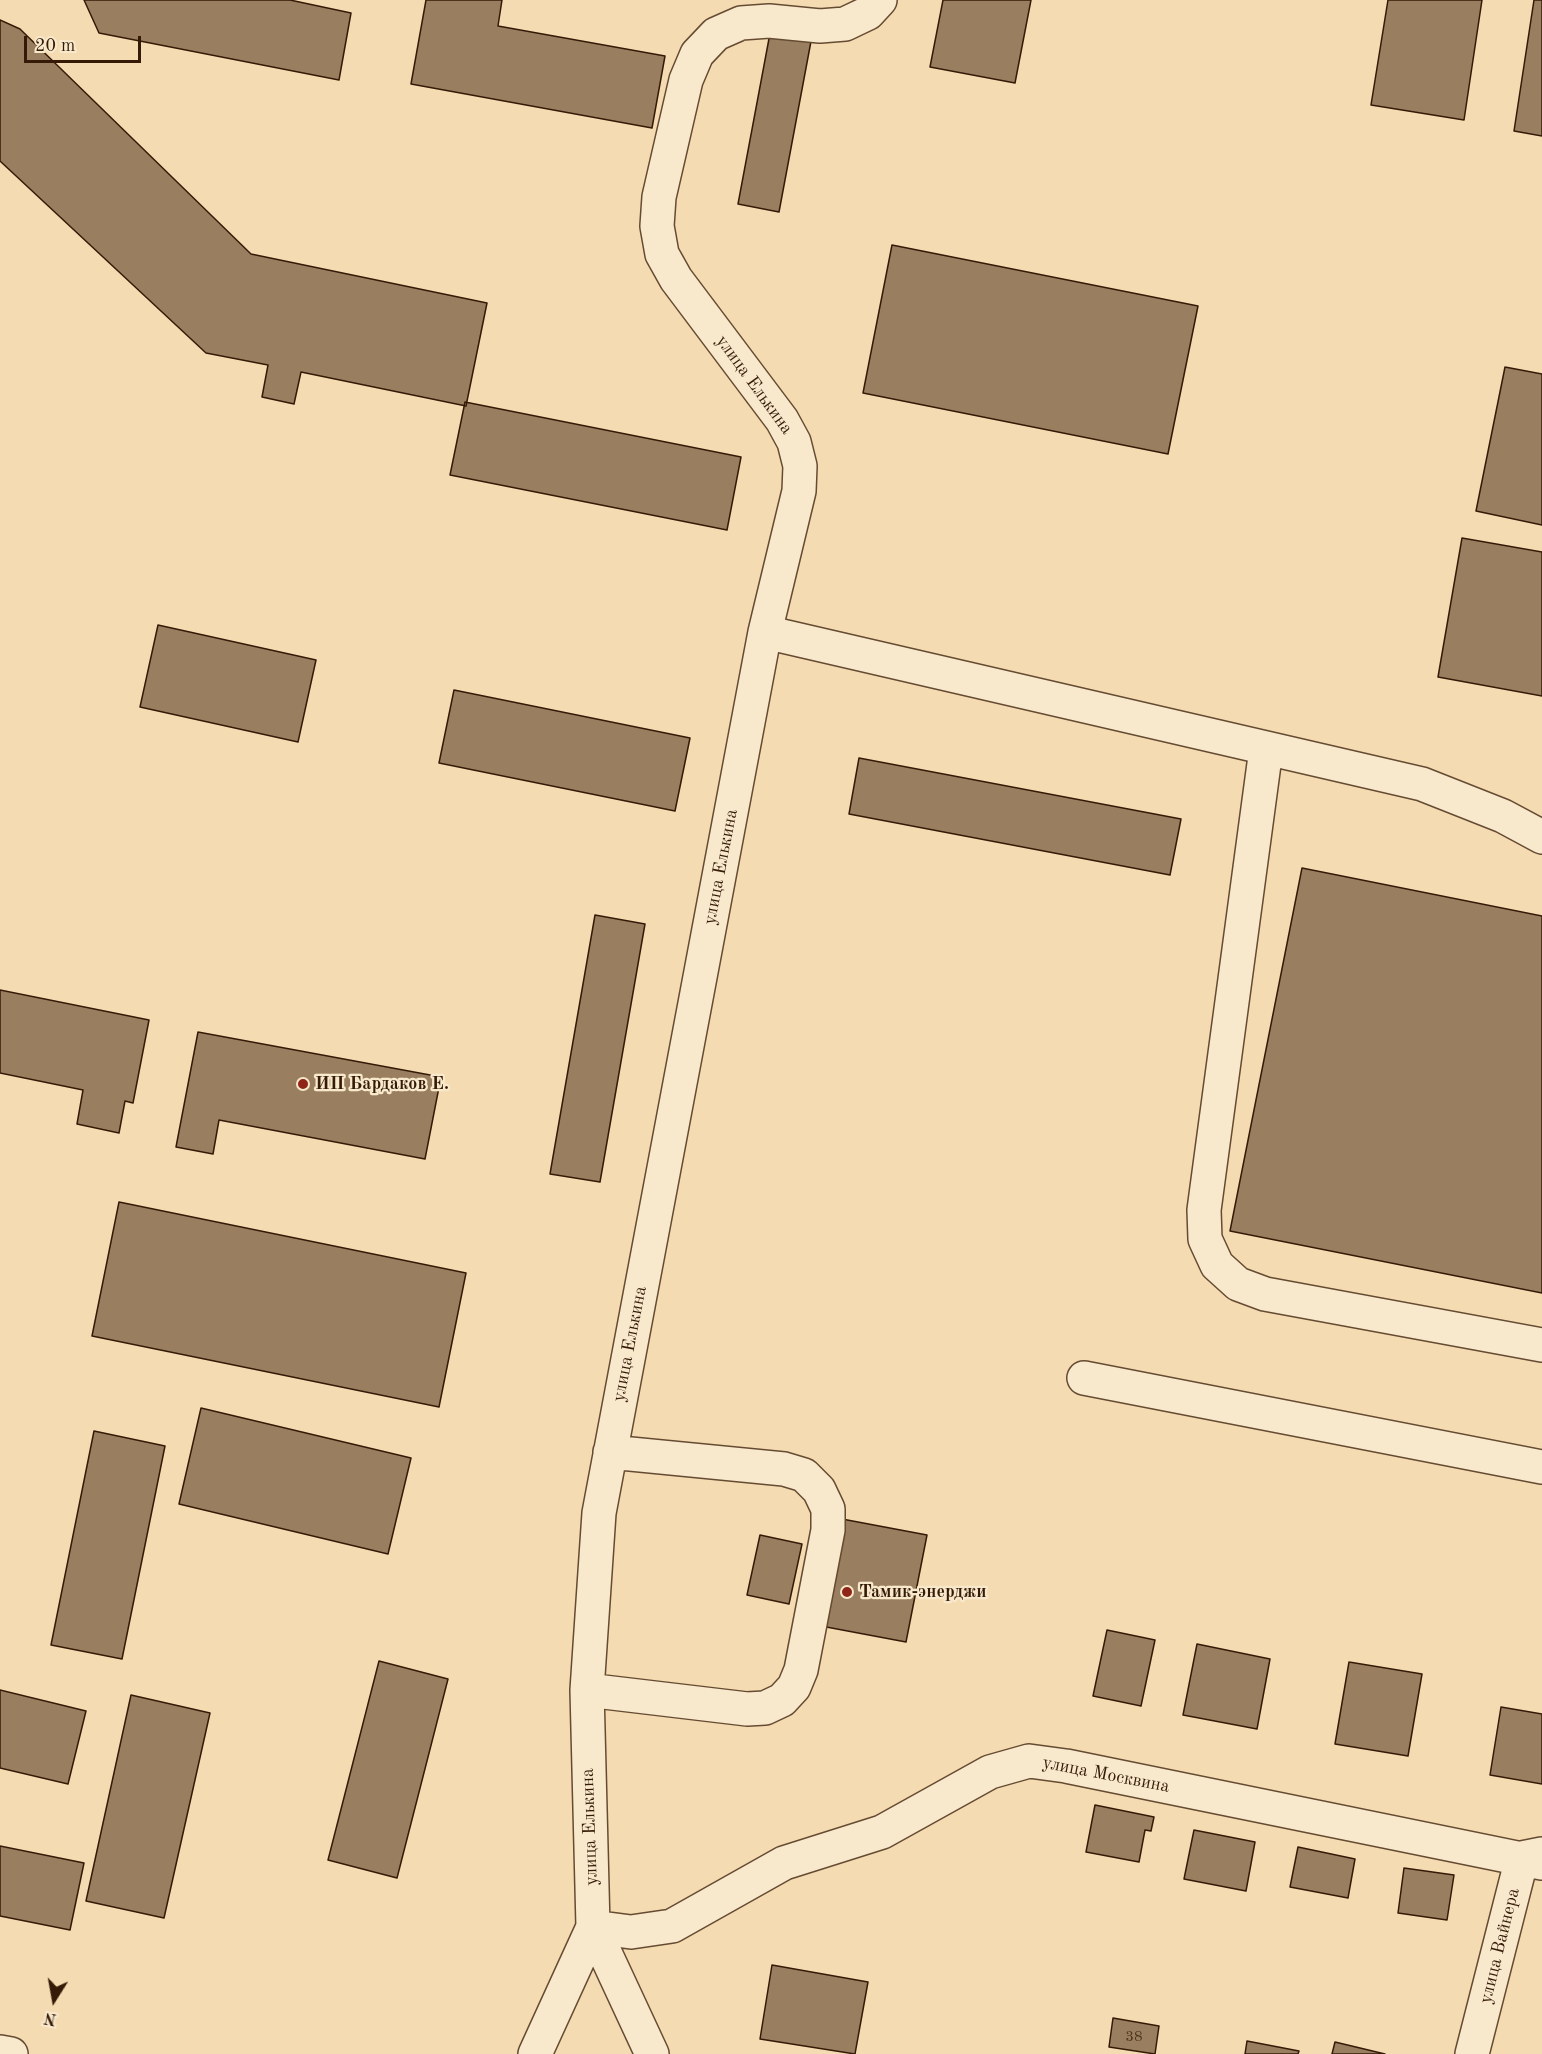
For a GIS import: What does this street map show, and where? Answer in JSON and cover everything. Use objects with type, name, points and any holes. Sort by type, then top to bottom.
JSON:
[{"type":"street","name":"улица Елькина","points":[[652,2054],[593,1927],[586,1690],[599,1513],[765,632],[799,490],[800,466],[794,442],[782,420],[676,279],[662,254],[657,226],[659,197],[686,80],[697,54],[716,34],[741,22],[769,21],[820,26],[846,24],[868,13],[880,0]]},
{"type":"street","points":[[765,632],[1422,784],[1503,816],[1542,837]]},
{"type":"street","points":[[1266,749],[1204,1210],[1205,1239],[1217,1265],[1238,1284],[1265,1294],[1542,1345]]},
{"type":"street","points":[[1084,1378],[1542,1467]]},
{"type":"street","points":[[586,1690],[747,1709],[765,1708],[782,1700],[794,1687],[801,1670],[828,1530],[828,1509],[819,1490],[804,1475],[784,1469],[610,1452]]},
{"type":"street","name":"улица Москвина","points":[[593,1927],[631,1932],[672,1926],[784,1863],[882,1832],[990,1772],[1029,1761],[1066,1766],[1535,1858]]},
{"type":"street","name":"улица Вайнера","points":[[1472,2054],[1535,1858]]},
{"type":"street","name":"улица Елькина","points":[[536,2054],[593,1927]]},
{"type":"street","points":[[0,2052],[11,2054]]},
{"type":"building","points":[[84,0],[290,0],[351,13],[339,80],[99,33]]},
{"type":"building","points":[[426,0],[502,0],[498,26],[665,56],[652,128],[411,84]]},
{"type":"building","points":[[943,0],[1031,0],[1015,83],[930,67]]},
{"type":"building","points":[[1388,0],[1482,0],[1464,120],[1371,105]]},
{"type":"building","points":[[1534,0],[1542,0],[1542,136],[1514,131]]},
{"type":"building","points":[[0,20],[20,29],[251,254],[487,303],[466,406],[301,372],[294,404],[262,397],[268,365],[206,353],[0,161]]},
{"type":"building","points":[[771,28],[812,36],[779,212],[738,204]]},
{"type":"building","points":[[892,245],[1198,306],[1168,454],[863,393]]},
{"type":"building","points":[[1505,367],[1542,374],[1542,525],[1476,511]]},
{"type":"building","points":[[465,402],[741,457],[727,530],[450,475]]},
{"type":"building","points":[[1462,538],[1542,552],[1542,696],[1438,677]]},
{"type":"building","points":[[158,625],[316,660],[298,742],[140,707]]},
{"type":"building","points":[[454,690],[690,738],[675,811],[439,763]]},
{"type":"building","points":[[859,758],[1181,819],[1170,875],[849,814]]},
{"type":"building","points":[[1302,868],[1542,916],[1542,1293],[1230,1231]]},
{"type":"building","points":[[595,915],[645,924],[600,1182],[550,1174]]},
{"type":"building","points":[[0,990],[149,1020],[133,1103],[125,1101],[119,1133],[77,1124],[83,1090],[0,1073]]},
{"type":"building","points":[[198,1032],[441,1077],[425,1159],[219,1120],[213,1154],[176,1147]]},
{"type":"building","points":[[119,1202],[466,1273],[439,1407],[92,1336]]},
{"type":"building","points":[[201,1408],[411,1458],[388,1554],[179,1504]]},
{"type":"building","points":[[94,1431],[165,1446],[122,1659],[51,1645]]},
{"type":"building","points":[[842,1519],[927,1535],[906,1642],[821,1626]]},
{"type":"building","points":[[760,1535],[802,1544],[789,1604],[747,1595]]},
{"type":"building","points":[[1107,1630],[1155,1640],[1141,1706],[1093,1696]]},
{"type":"building","points":[[1197,1644],[1270,1659],[1257,1729],[1183,1715]]},
{"type":"building","points":[[379,1661],[448,1679],[397,1878],[328,1860]]},
{"type":"building","points":[[1349,1662],[1422,1674],[1408,1756],[1335,1744]]},
{"type":"building","points":[[0,1690],[86,1711],[68,1784],[0,1768]]},
{"type":"building","points":[[131,1695],[210,1713],[164,1918],[86,1901]]},
{"type":"building","points":[[1501,1707],[1542,1714],[1542,1784],[1490,1775]]},
{"type":"building","points":[[1095,1805],[1154,1817],[1151,1831],[1145,1830],[1139,1862],[1086,1852]]},
{"type":"building","points":[[1194,1830],[1255,1842],[1246,1891],[1184,1879]]},
{"type":"building","points":[[0,1846],[84,1863],[70,1930],[0,1916]]},
{"type":"building","points":[[1298,1847],[1355,1859],[1348,1898],[1290,1887]]},
{"type":"building","points":[[1404,1868],[1454,1875],[1447,1920],[1398,1913]]},
{"type":"building","points":[[772,1965],[868,1982],[855,2054],[760,2039]]},
{"type":"building","points":[[1113,2018],[1159,2026],[1155,2054],[1109,2047]]},
{"type":"building","points":[[1247,2041],[1299,2051],[1298,2054],[1245,2054]]},
{"type":"building","points":[[1335,2042],[1385,2054],[1332,2054]]},
{"type":"place","name":"ИП Бардаков Е.","points":[[303,1084]]},
{"type":"place","name":"Тамик-энерджи","points":[[847,1592]]}]
